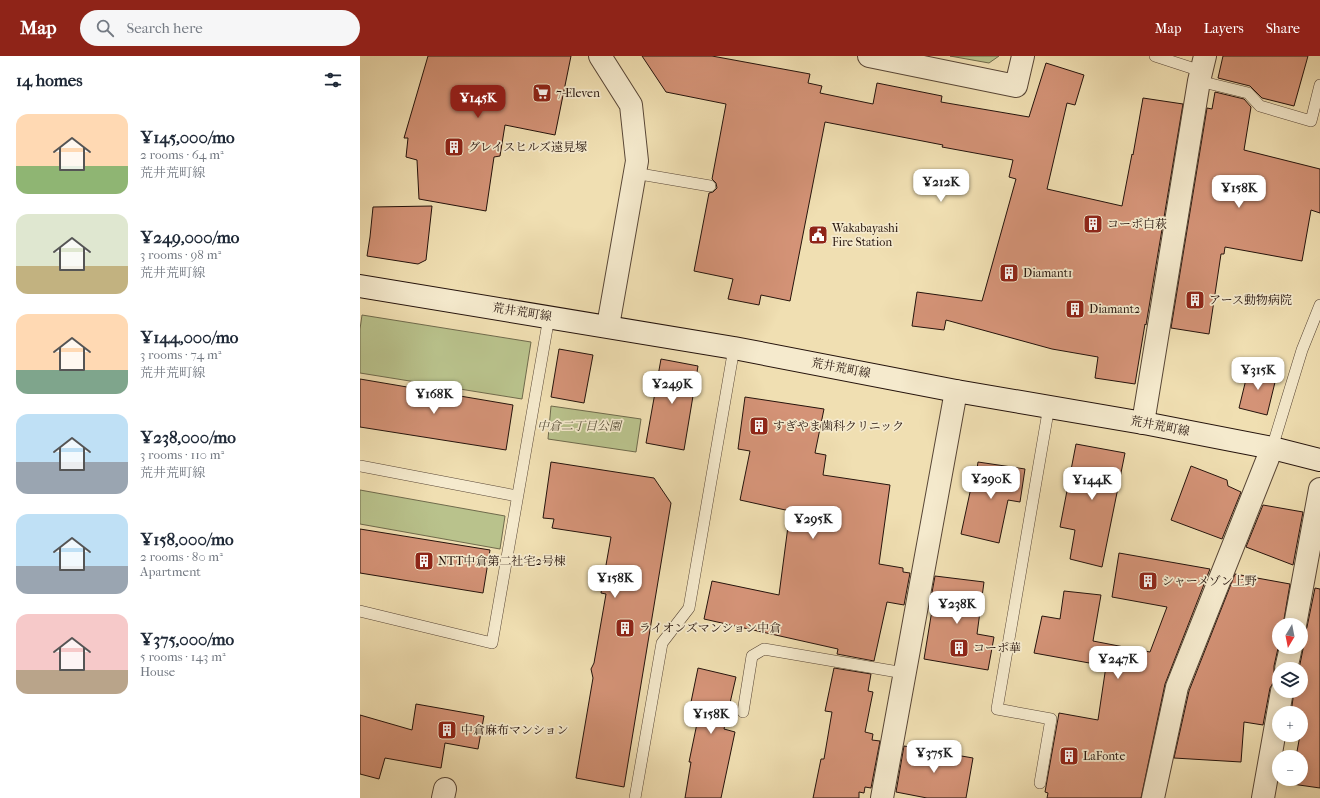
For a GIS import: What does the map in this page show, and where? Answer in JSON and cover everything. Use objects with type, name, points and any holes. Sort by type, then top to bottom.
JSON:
[{"type":"street","points":[[600,56],[630,105],[636,161],[608,326]]},
{"type":"street","points":[[869,56],[1016,86],[1023,56]]},
{"type":"street","points":[[1143,423],[1202,69]]},
{"type":"street","name":"荒井荒町線","points":[[360,286],[549,316],[734,348],[956,391],[1143,423],[1272,448],[1320,460]]},
{"type":"street","points":[[882,798],[956,391]]},
{"type":"street","points":[[1153,798],[1177,687],[1272,448]]},
{"type":"street","points":[[1296,618],[1320,489]]},
{"type":"street","points":[[1262,798],[1281,698]]},
{"type":"lane","points":[[1155,56],[1202,69],[1248,93],[1260,106],[1311,121],[1320,85]]},
{"type":"lane","points":[[634,173],[710,186]]},
{"type":"lane","points":[[1272,448],[1302,350],[1320,305]]},
{"type":"lane","points":[[360,612],[492,644],[549,316]]},
{"type":"lane","points":[[635,798],[662,643],[689,608],[734,348]]},
{"type":"lane","points":[[1040,783],[1051,719],[997,710],[1049,406]]},
{"type":"lane","points":[[360,466],[517,496]]},
{"type":"lane","points":[[743,712],[752,656],[764,649],[904,673]]},
{"type":"green space","points":[[950,56],[999,56],[989,63]]},
{"type":"green space","points":[[362,315],[531,342],[522,399],[360,373],[360,329]]},
{"type":"green space","name":"中倉二丁目公園","points":[[551,406],[641,419],[636,452],[548,439]]},
{"type":"green space","points":[[360,490],[505,516],[500,549],[360,524]]},
{"type":"building","points":[[428,56],[571,56],[555,135],[505,125],[500,156],[494,157],[486,211],[419,199],[417,160],[406,157],[408,138],[404,138]]},
{"type":"building","points":[[642,56],[712,56],[810,74],[808,83],[822,86],[820,93],[873,104],[877,83],[942,96],[941,102],[1029,117],[1046,63],[1084,75],[1075,105],[1067,103],[1047,189],[1122,206],[1143,98],[1183,104],[1135,384],[1095,378],[1098,357],[1052,349],[946,320],[944,330],[912,326],[917,292],[982,301],[1016,179],[1009,177],[1013,160],[942,147],[943,145],[825,122],[790,301],[761,295],[759,305],[728,299],[733,279],[694,271],[709,193],[713,192],[717,188],[716,183],[712,179],[726,104],[666,92]]},
{"type":"building","points":[[1223,56],[1308,56],[1294,106],[1262,98],[1250,86],[1218,78]]},
{"type":"building","points":[[1215,92],[1244,99],[1251,107],[1244,150],[1320,169],[1320,213],[1311,210],[1302,261],[1225,247],[1224,254],[1221,254],[1209,334],[1171,328],[1207,108],[1212,109]]},
{"type":"building","points":[[432,206],[426,260],[418,264],[367,256],[373,207]]},
{"type":"building","points":[[559,349],[593,355],[584,403],[551,397]]},
{"type":"building","points":[[661,359],[698,366],[684,450],[646,443]]},
{"type":"building","points":[[1249,367],[1277,374],[1267,415],[1239,408]]},
{"type":"building","points":[[360,379],[513,405],[506,450],[360,427]]},
{"type":"building","points":[[745,397],[824,409],[815,453],[826,455],[823,475],[890,485],[879,564],[903,568],[903,572],[910,573],[904,605],[887,602],[874,661],[837,654],[838,649],[704,619],[712,581],[779,595],[790,511],[740,500],[750,451],[738,449]]},
{"type":"building","points":[[1076,444],[1125,453],[1102,567],[1070,559],[1075,530],[1060,527]]},
{"type":"building","name":"ライオンズマンション中倉","points":[[551,462],[654,478],[671,503],[624,787],[576,778],[593,678],[591,669],[594,663],[606,594],[601,593],[611,537],[552,528],[554,519],[543,518]]},
{"type":"building","points":[[978,462],[1025,469],[1020,502],[1008,500],[999,543],[961,534],[972,483],[975,483]]},
{"type":"building","points":[[1191,466],[1227,480],[1228,486],[1241,492],[1222,539],[1171,520]]},
{"type":"building","points":[[1263,505],[1303,512],[1293,565],[1246,547]]},
{"type":"building","name":"NTT中倉第二社宅2号棟","points":[[360,529],[490,550],[483,593],[360,573]]},
{"type":"building","points":[[1119,553],[1210,569],[1165,684],[1141,798],[1047,798],[1048,793],[1045,792],[1059,713],[1098,720],[1106,666],[1034,653],[1042,616],[1060,619],[1064,591],[1101,595],[1093,641],[1150,652],[1167,607],[1112,597]]},
{"type":"building","points":[[1235,574],[1290,584],[1284,618],[1272,618],[1272,654],[1277,654],[1275,662],[1272,662],[1272,685],[1270,688],[1263,725],[1244,722],[1241,762],[1174,758],[1189,691]]},
{"type":"building","points":[[935,576],[984,582],[977,634],[994,637],[988,670],[924,659],[932,610],[929,609]]},
{"type":"building","points":[[1315,588],[1320,589],[1320,788],[1306,786],[1308,786],[1308,750],[1297,750],[1299,742],[1308,742],[1308,706],[1292,706],[1293,698],[1308,698],[1308,662],[1300,662],[1302,654],[1308,654],[1308,622]]},
{"type":"building","points":[[698,668],[736,677],[724,729],[735,732],[721,798],[685,798],[691,762],[689,762],[700,709],[690,707]]},
{"type":"building","points":[[834,668],[871,674],[868,691],[873,692],[865,732],[873,734],[872,740],[880,741],[871,788],[865,787],[864,793],[859,792],[859,798],[813,798],[821,759],[824,759],[832,712],[825,711]]},
{"type":"building","points":[[416,704],[484,716],[478,749],[445,743],[441,768],[385,758],[379,779],[360,774],[360,715],[412,730]]},
{"type":"building","points":[[904,746],[973,758],[966,798],[927,798],[896,792]]},
{"type":"place","name":"7-Eleven","points":[[542,93]]},
{"type":"place","name":"グレイスヒルズ遠見塚","points":[[454,147]]},
{"type":"place","name":"コーポ白萩","points":[[1093,224]]},
{"type":"place","name":"Wakabayashi Fire Station","points":[[818,235]]},
{"type":"place","name":"Diamant1","points":[[1009,273]]},
{"type":"place","name":"アース動物病院","points":[[1195,300]]},
{"type":"place","name":"Diamant2","points":[[1075,309]]},
{"type":"place","name":"すぎやま歯科クリニック","points":[[759,426]]},
{"type":"place","name":"NTT中倉第二社宅2号棟","points":[[424,561]]},
{"type":"place","name":"シャーメゾン上野","points":[[1148,581]]},
{"type":"place","name":"ライオンズマンション中倉","points":[[625,628]]},
{"type":"place","name":"コーポ華","points":[[959,648]]},
{"type":"place","name":"中倉麻布マンション","points":[[447,730]]},
{"type":"place","name":"LaFonte","points":[[1069,756]]}]
